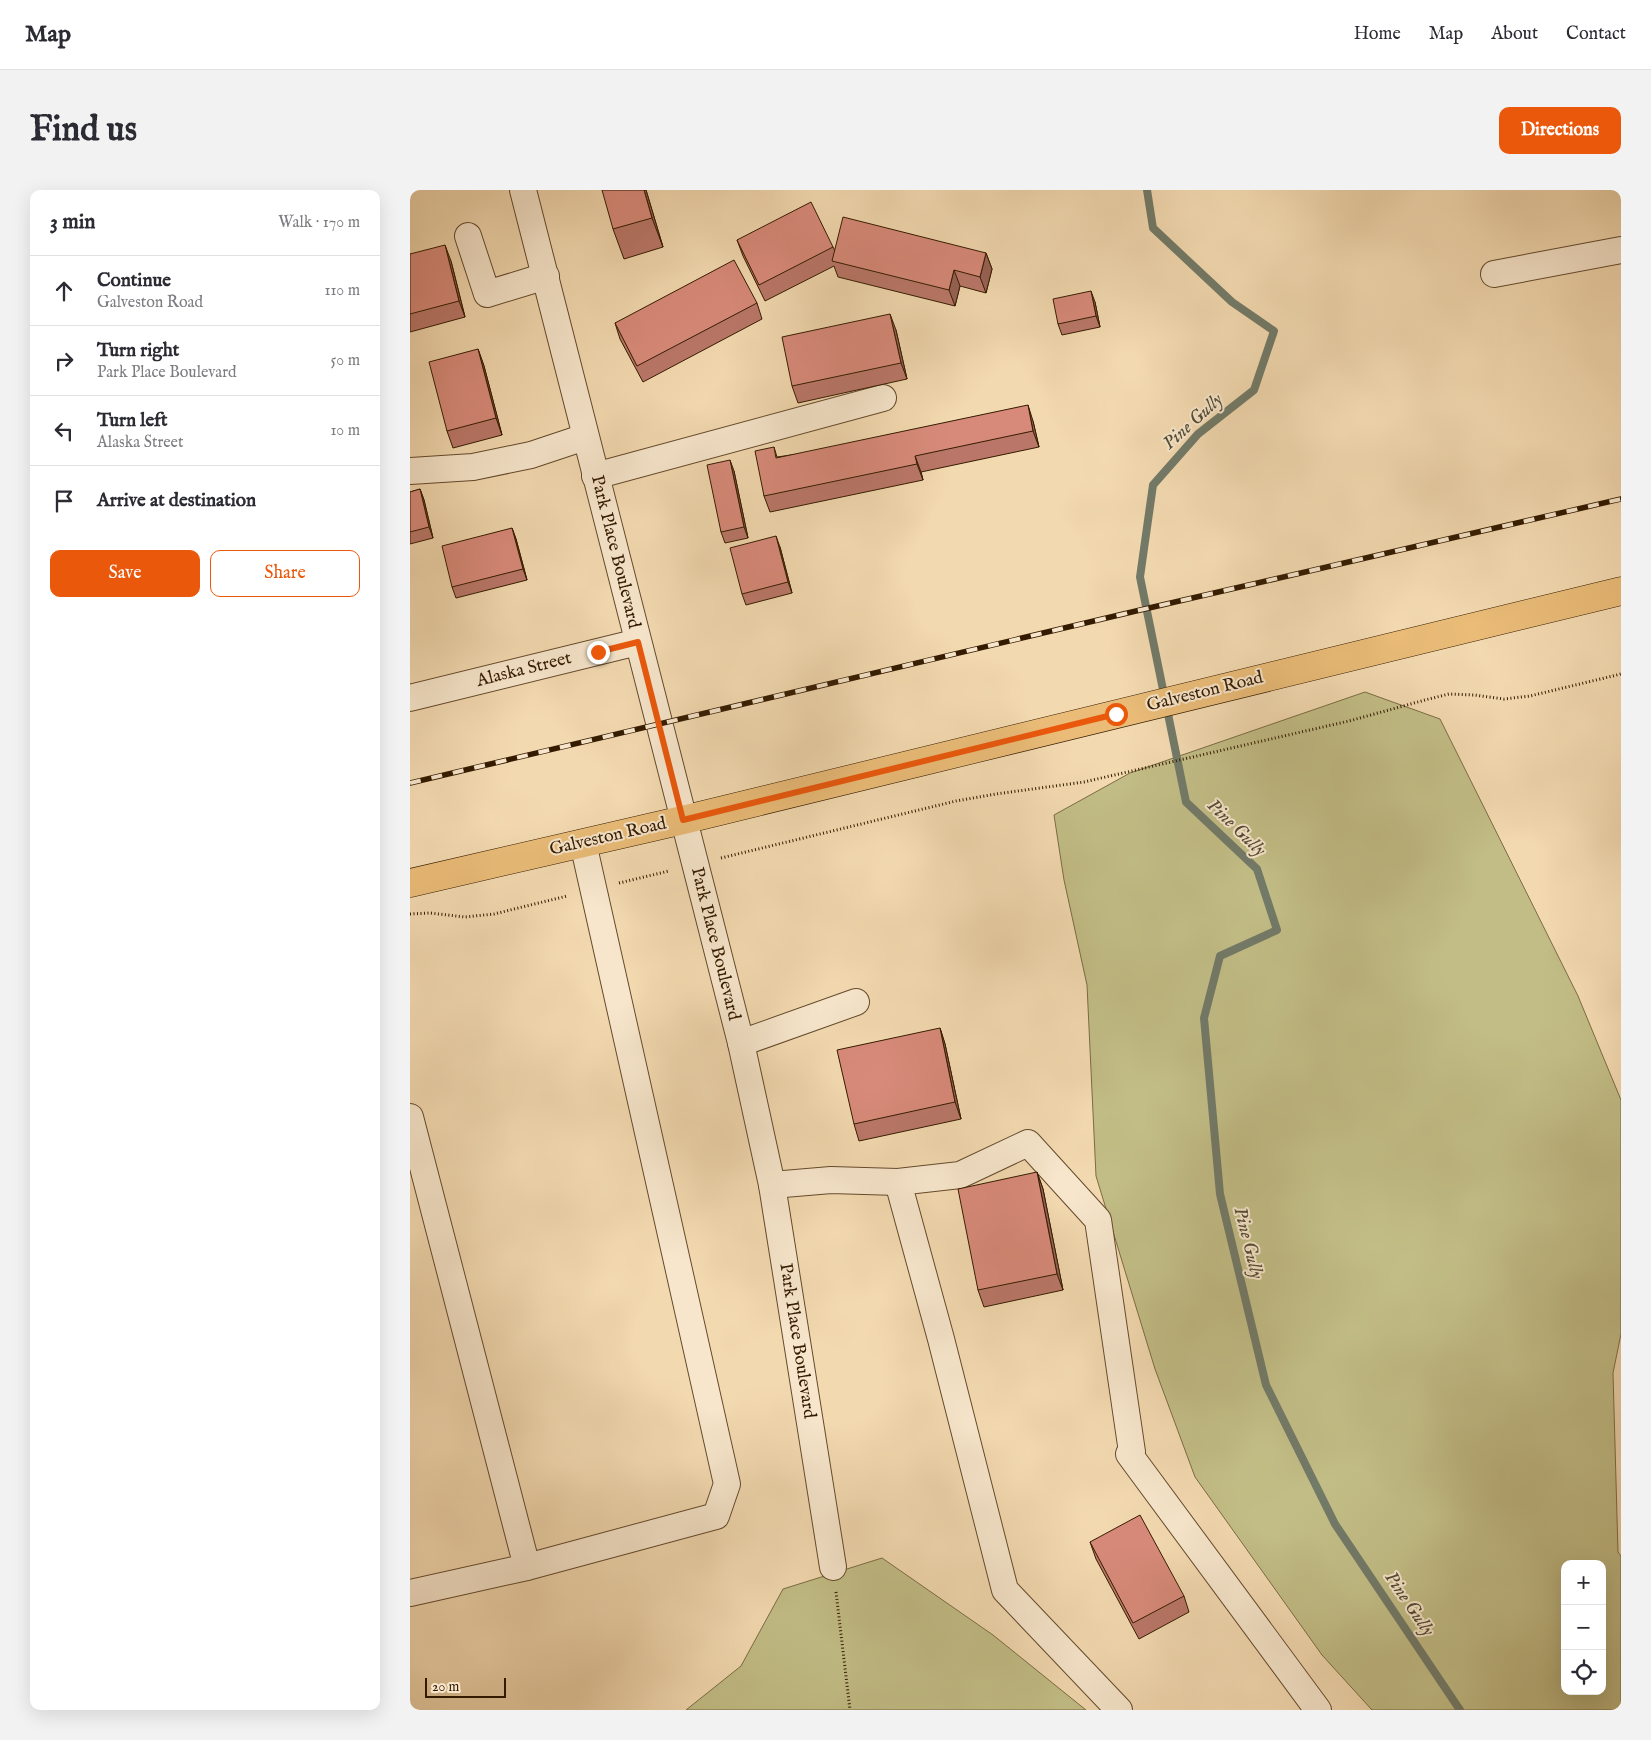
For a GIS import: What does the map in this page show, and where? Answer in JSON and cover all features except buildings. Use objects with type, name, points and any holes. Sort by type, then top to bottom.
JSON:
[{"type":"main road","name":"Galveston Road","points":[[410,882],[683,820],[1621,591]]},
{"type":"street","name":"Park Place Boulevard","points":[[523,190],[741,1043],[772,1185],[833,1568]]},
{"type":"street","points":[[468,236],[487,294],[546,276]]},
{"type":"street","points":[[1494,274],[1621,250]]},
{"type":"street","points":[[595,476],[883,398]]},
{"type":"street","points":[[410,471],[473,467],[531,455],[586,437]]},
{"type":"street","name":"Alaska Street","points":[[410,698],[638,642]]},
{"type":"street","points":[[410,1593],[527,1567],[716,1516],[727,1484],[583,843]]},
{"type":"street","points":[[741,1043],[856,1002]]},
{"type":"street","points":[[410,1117],[527,1567]]},
{"type":"street","points":[[772,1185],[832,1180],[898,1182],[960,1175],[1028,1143],[1098,1220],[1132,1452],[1130,1454],[1318,1710]]},
{"type":"street","points":[[898,1182],[1006,1590],[1120,1710]]},
{"type":"path","points":[[728,856],[956,802],[996,794],[1084,782],[1350,721],[1449,694],[1474,695],[1504,700],[1530,696],[1621,674]]},
{"type":"path","points":[[618,883],[664,872]]},
{"type":"path","points":[[410,914],[430,912],[465,917],[494,914],[575,894]]},
{"type":"path","points":[[833,1568],[850,1710]]},
{"type":"shaded area","points":[[1365,692],[1440,719],[1578,996],[1621,1100],[1621,1334],[1613,1373],[1618,1552],[1621,1556],[1621,1710],[1372,1710],[1322,1655],[1195,1477],[1155,1369],[1096,1176],[1087,985],[1064,880],[1054,815],[1130,773]]},
{"type":"shaded area","points":[[882,1558],[993,1635],[1086,1710],[686,1710],[741,1666],[783,1589]]},
{"type":"waterway","name":"Pine Gully","points":[[1147,190],[1153,228],[1232,302],[1274,331],[1254,390],[1198,434],[1153,485],[1140,577],[1186,802],[1257,869],[1277,930],[1220,956],[1204,1018],[1220,1194],[1266,1385],[1335,1524],[1460,1710]]},
{"type":"railway","points":[[410,783],[1136,611],[1621,499]]},
{"type":"route","points":[[598,652],[638,642],[683,820],[1116,714]]}]
